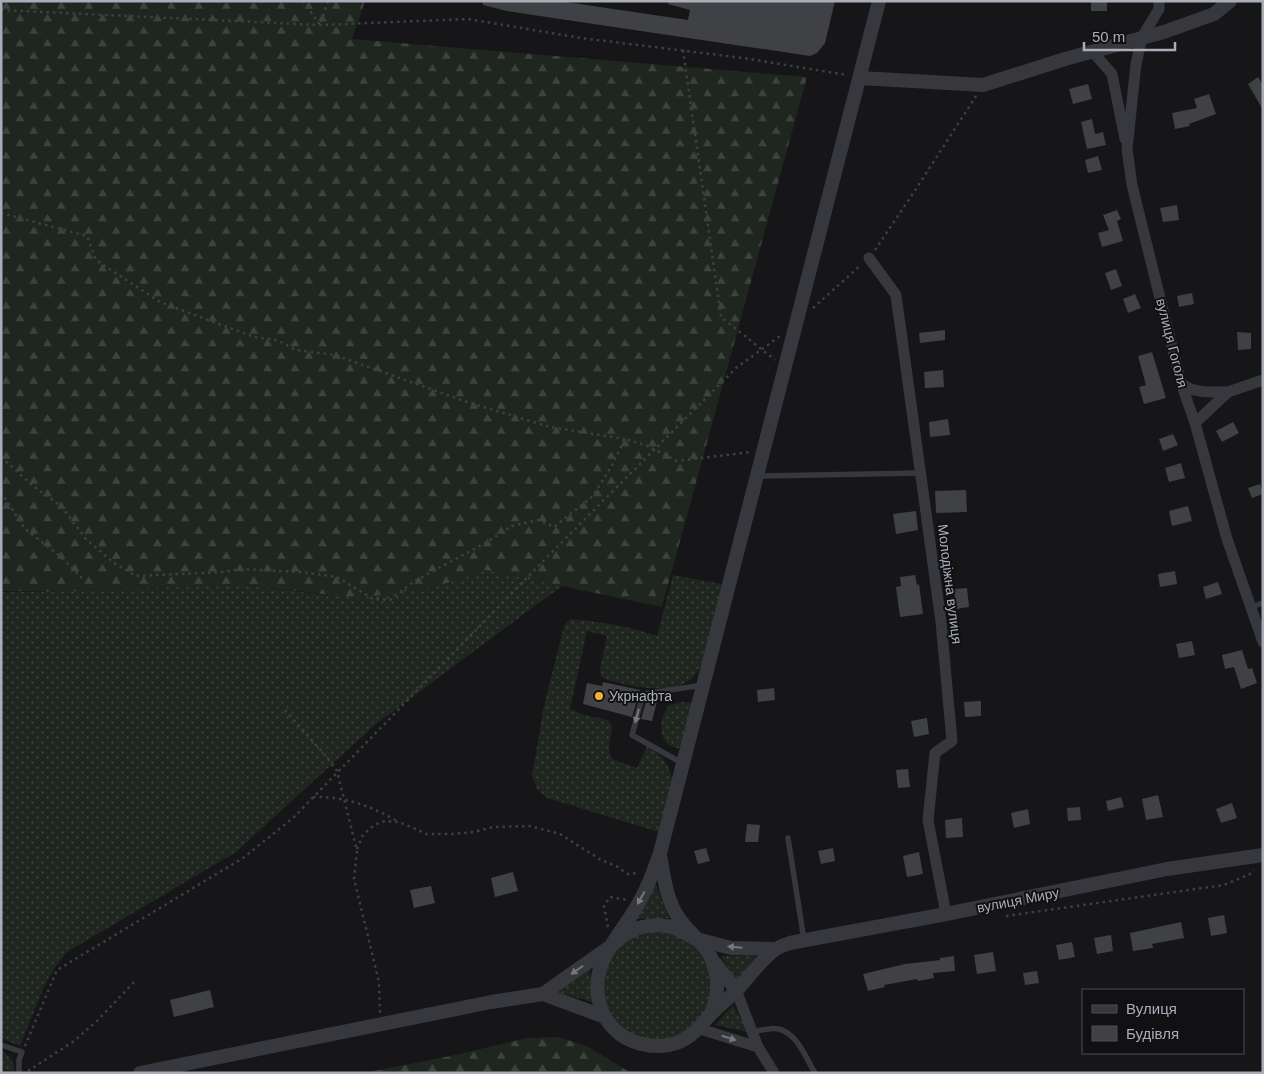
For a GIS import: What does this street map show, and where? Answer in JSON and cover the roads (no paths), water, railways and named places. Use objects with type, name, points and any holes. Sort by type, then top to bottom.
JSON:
[{"type":"street","points":[[543,994],[610,940],[643,896],[660,853],[879,1]]},
{"type":"street","name":"вулиця Гоголя","points":[[1159,1],[1159,10],[1142,37],[1136,64],[1127,149],[1132,185],[1181,383],[1195,423],[1227,539],[1263,642]]},
{"type":"street","points":[[860,78],[983,85],[1092,51],[1164,32],[1214,14],[1230,1]]},
{"type":"street","points":[[1092,51],[1112,74],[1127,149]]},
{"type":"street","name":"Молодіжна вулиця","points":[[869,258],[896,295],[941,622],[952,740],[935,753],[928,820],[946,914]]},
{"type":"street","points":[[1181,383],[1187,388],[1202,392],[1228,392],[1263,380]]},
{"type":"street","points":[[1195,423],[1228,392]]},
{"type":"street","points":[[660,853],[666,892],[678,918],[705,948],[736,990],[758,1047],[774,1073]]},
{"type":"street","name":"вулиця Миру","points":[[775,949],[804,940],[946,914],[1167,869],[1263,854]]},
{"type":"street","points":[[610,940],[638,928],[653,925],[673,927],[696,939],[731,948],[775,949]]},
{"type":"street","points":[[610,940],[596,983],[598,1000],[604,1016],[614,1029],[640,1044],[654,1046],[669,1045],[686,1039],[700,1029],[716,1002],[718,988],[716,972],[711,958]]},
{"type":"street","points":[[710,1014],[775,949]]},
{"type":"street","points":[[140,1073],[491,1002],[543,994],[604,1016]]},
{"type":"street","points":[[700,1029],[758,1047]]},
{"type":"lane","points":[[757,476],[921,473]]},
{"type":"lane","points":[[1251,607],[1263,603]]},
{"type":"lane","points":[[683,764],[632,734],[642,694],[703,685]]},
{"type":"lane","points":[[788,838],[804,940]]},
{"type":"lane","points":[[752,1032],[770,1029],[784,1030],[796,1041],[815,1073]]},
{"type":"lane","points":[[1,1045],[22,1052],[19,1060],[19,1073]]},
{"type":"place","name":"Укрнафта","points":[[599,696]]}]
